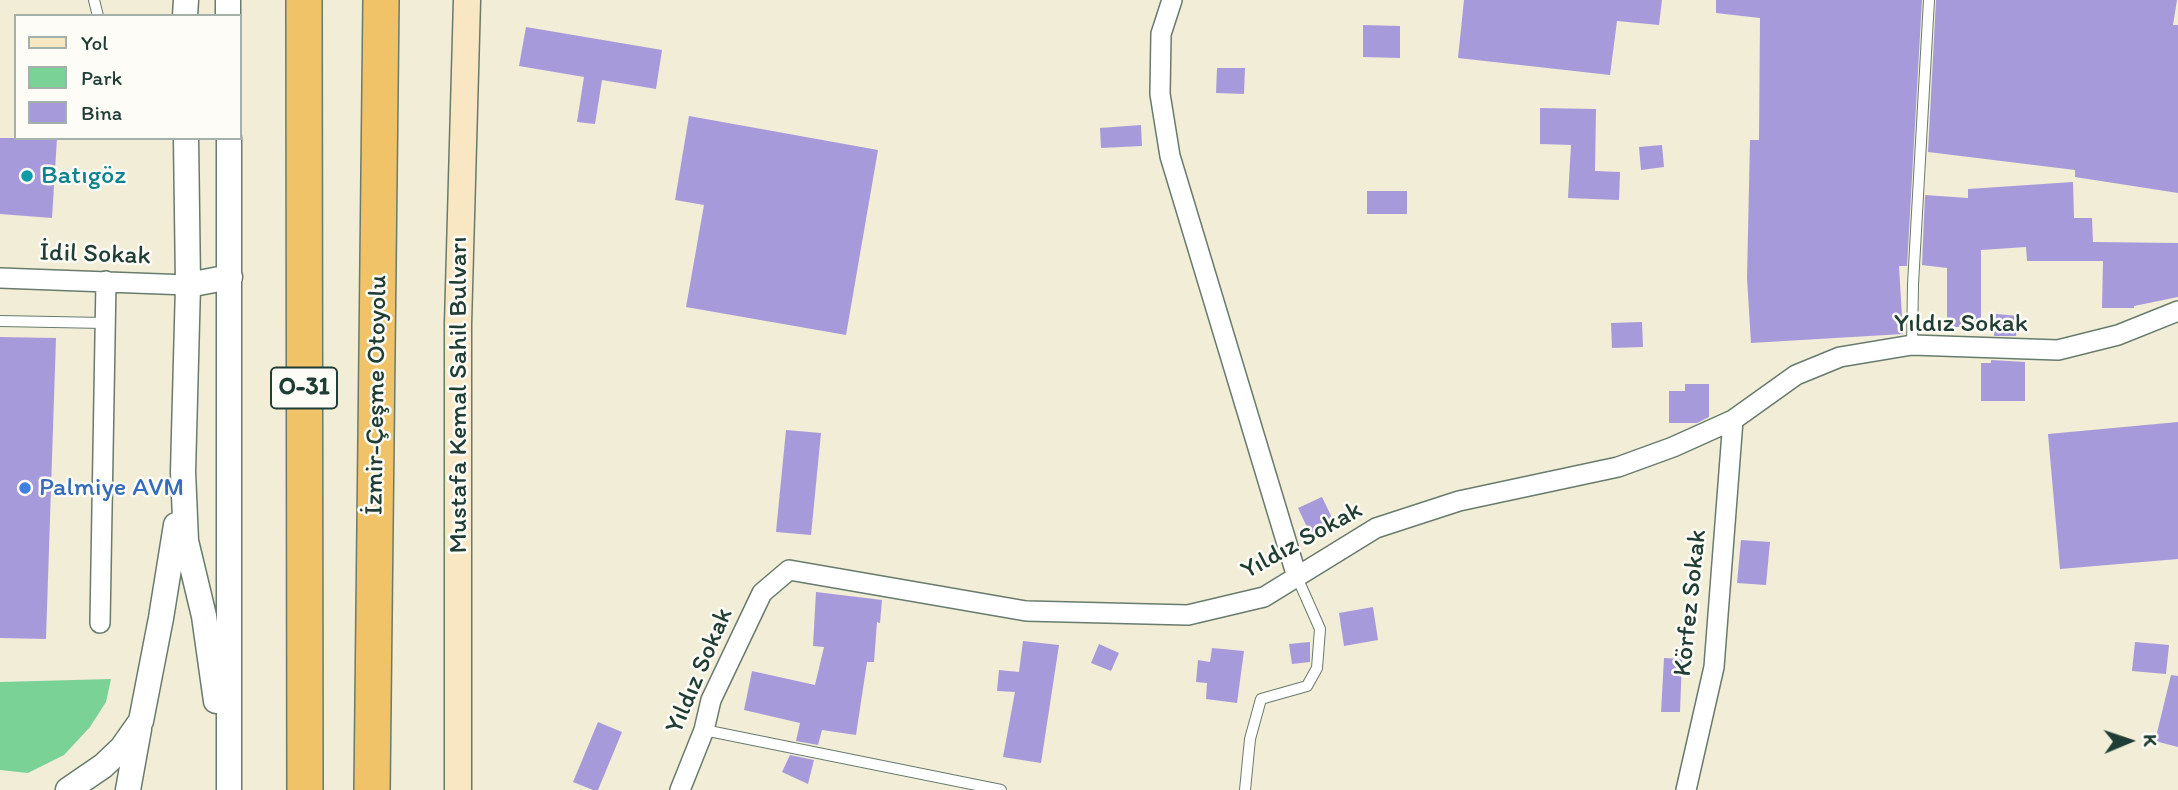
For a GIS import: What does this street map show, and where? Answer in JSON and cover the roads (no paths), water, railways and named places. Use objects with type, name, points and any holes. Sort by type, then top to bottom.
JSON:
[{"type":"highway","name":"O-31","points":[[303,786],[304,0]]},
{"type":"highway","name":"İzmir-Çeşme Otoyolu","points":[[372,790],[381,0]]},
{"type":"highway","points":[[374,694],[383,790]]},
{"type":"main road","name":"Mustafa Kemal Sahil Bulvarı","points":[[458,790],[458,324],[467,0]]},
{"type":"street","points":[[1172,0],[1161,34],[1160,94],[1170,156],[1297,578]]},
{"type":"street","points":[[186,140],[188,285],[183,472],[186,541],[204,616],[229,785]]},
{"type":"street","points":[[229,140],[229,785]]},
{"type":"street","points":[[188,285],[230,277]]},
{"type":"street","name":"İdil Sokak","points":[[0,278],[188,285]]},
{"type":"street","points":[[100,623],[106,281]]},
{"type":"street","name":"Yıldız Sokak","points":[[680,790],[704,730],[711,700],[762,593],[789,570],[1026,611],[1188,615],[1264,597],[1376,528],[1459,501],[1618,467],[1673,447],[1733,420],[1796,374],[1840,357],[1912,345],[2058,350],[2118,335],[2178,312]]},
{"type":"street","name":"Körfez Sokak","points":[[1686,790],[1714,667],[1733,420]]},
{"type":"street","points":[[128,790],[169,573],[183,472]]},
{"type":"street","points":[[68,790],[103,766],[122,748],[141,721]]},
{"type":"lane","points":[[1912,345],[1929,0]]},
{"type":"lane","points":[[0,321],[105,323]]},
{"type":"lane","points":[[1245,790],[1250,739],[1261,699],[1307,686],[1317,668],[1320,629],[1297,578]]},
{"type":"lane","points":[[704,730],[1001,790]]},
{"type":"place","name":"Batıgöz","points":[[27,176]]},
{"type":"place","name":"Palmiye AVM","points":[[25,488]]}]
